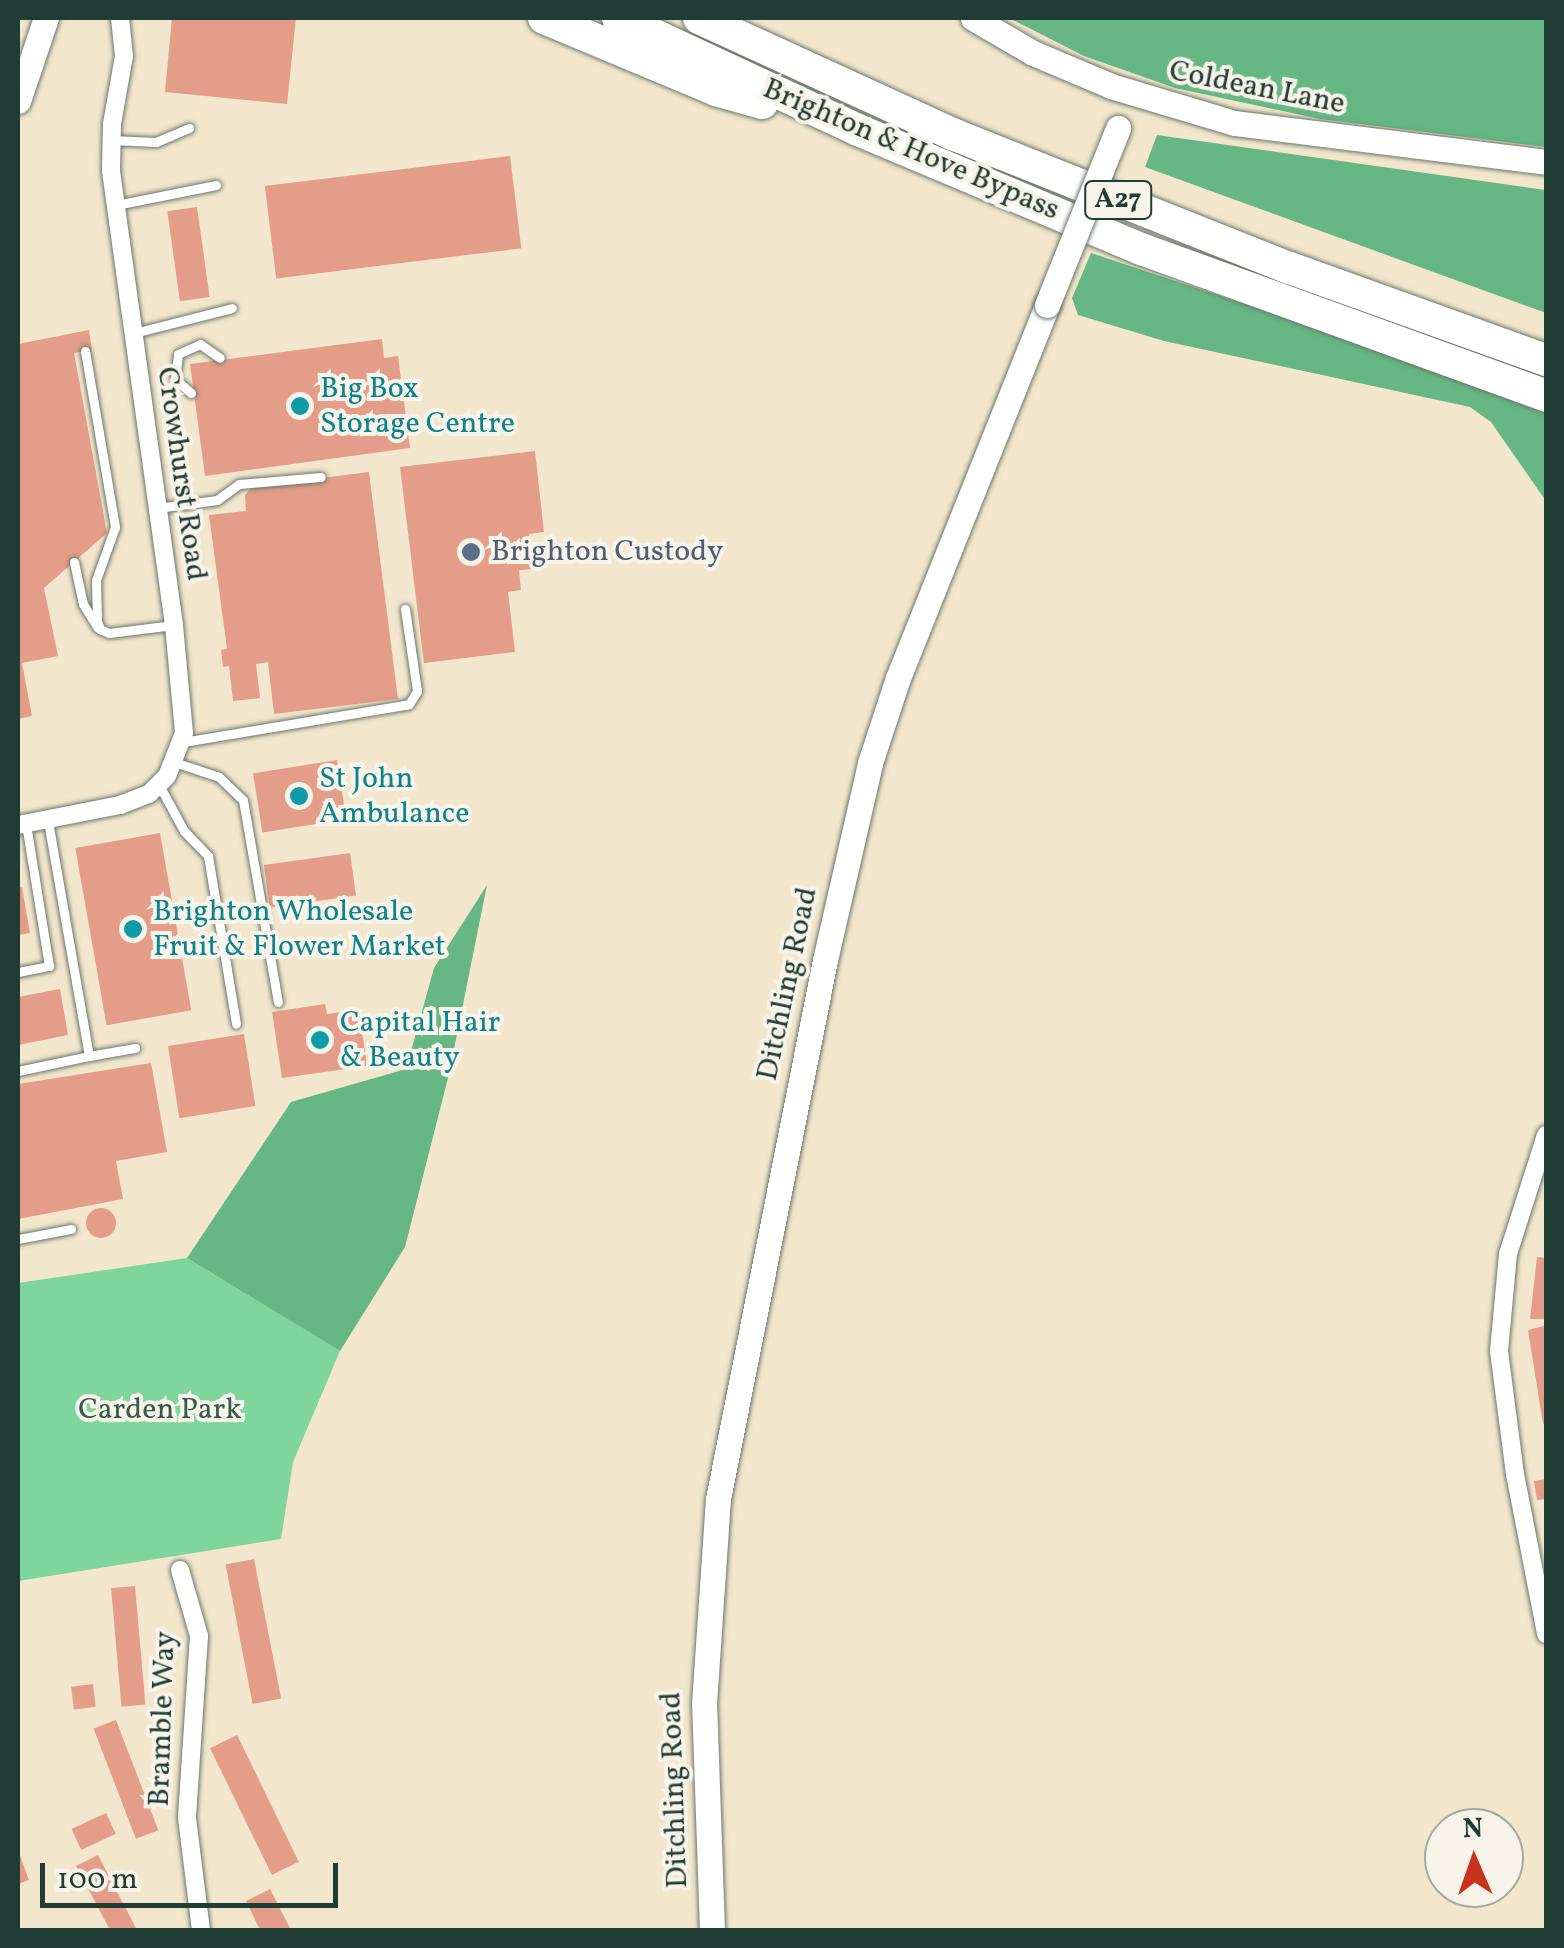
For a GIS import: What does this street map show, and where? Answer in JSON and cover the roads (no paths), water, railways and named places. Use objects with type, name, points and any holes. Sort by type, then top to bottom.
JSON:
[{"type":"highway","points":[[544,18],[716,90],[858,130]]},
{"type":"highway","name":"Brighton & Hove Bypass","points":[[618,18],[858,130],[1142,249],[1546,396]]},
{"type":"highway","name":"Brighton & Hove Bypass","points":[[699,18],[954,134],[1290,268],[1546,360]]},
{"type":"street","points":[[18,100],[46,18]]},
{"type":"street","name":"Crowhurst Road","points":[[120,18],[124,56],[111,140],[116,205],[174,625],[183,742],[159,785]]},
{"type":"street","name":"Coldean Lane","points":[[973,18],[1032,52],[1129,93],[1234,123],[1294,134],[1546,162]]},
{"type":"street","name":"Ditchling Road","points":[[712,1930],[704,1704],[718,1499],[856,816],[898,678],[1129,93]]},
{"type":"street","points":[[22,824],[120,805],[159,785]]},
{"type":"street","points":[[1546,1135],[1515,1222],[1503,1286],[1499,1351],[1515,1474],[1546,1634]]},
{"type":"street","name":"Bramble Way","points":[[180,1570],[199,1636],[187,1818],[201,1930]]},
{"type":"lane","points":[[111,140],[156,142],[189,128]]},
{"type":"lane","points":[[116,205],[216,186]]},
{"type":"lane","points":[[134,333],[232,308]]},
{"type":"lane","points":[[192,393],[175,379],[178,354],[200,344],[220,358]]},
{"type":"lane","points":[[85,351],[114,528],[96,580],[100,629]]},
{"type":"lane","points":[[158,508],[217,500],[239,484],[321,477]]},
{"type":"lane","points":[[74,562],[82,604],[100,629],[121,633],[174,625]]},
{"type":"lane","points":[[183,742],[409,704],[417,691],[405,609]]},
{"type":"lane","points":[[174,762],[219,777],[243,800],[278,1002]]},
{"type":"lane","points":[[159,785],[184,831],[208,856],[236,1024]]},
{"type":"lane","points":[[48,820],[89,1056]]},
{"type":"lane","points":[[18,972],[49,966],[22,824]]},
{"type":"lane","points":[[18,1071],[135,1048]]},
{"type":"lane","points":[[18,1240],[71,1229]]},
{"type":"place","name":"Big Box Storage Centre","points":[[300,406]]},
{"type":"place","name":"Brighton Custody","points":[[471,552]]},
{"type":"place","name":"St John Ambulance","points":[[299,796]]},
{"type":"place","name":"Brighton Wholesale Fruit & Flower Market","points":[[133,929]]},
{"type":"place","name":"Capital Hair & Beauty","points":[[320,1040]]},
{"type":"park label","name":"Carden Park","points":[[160,1410]]}]
